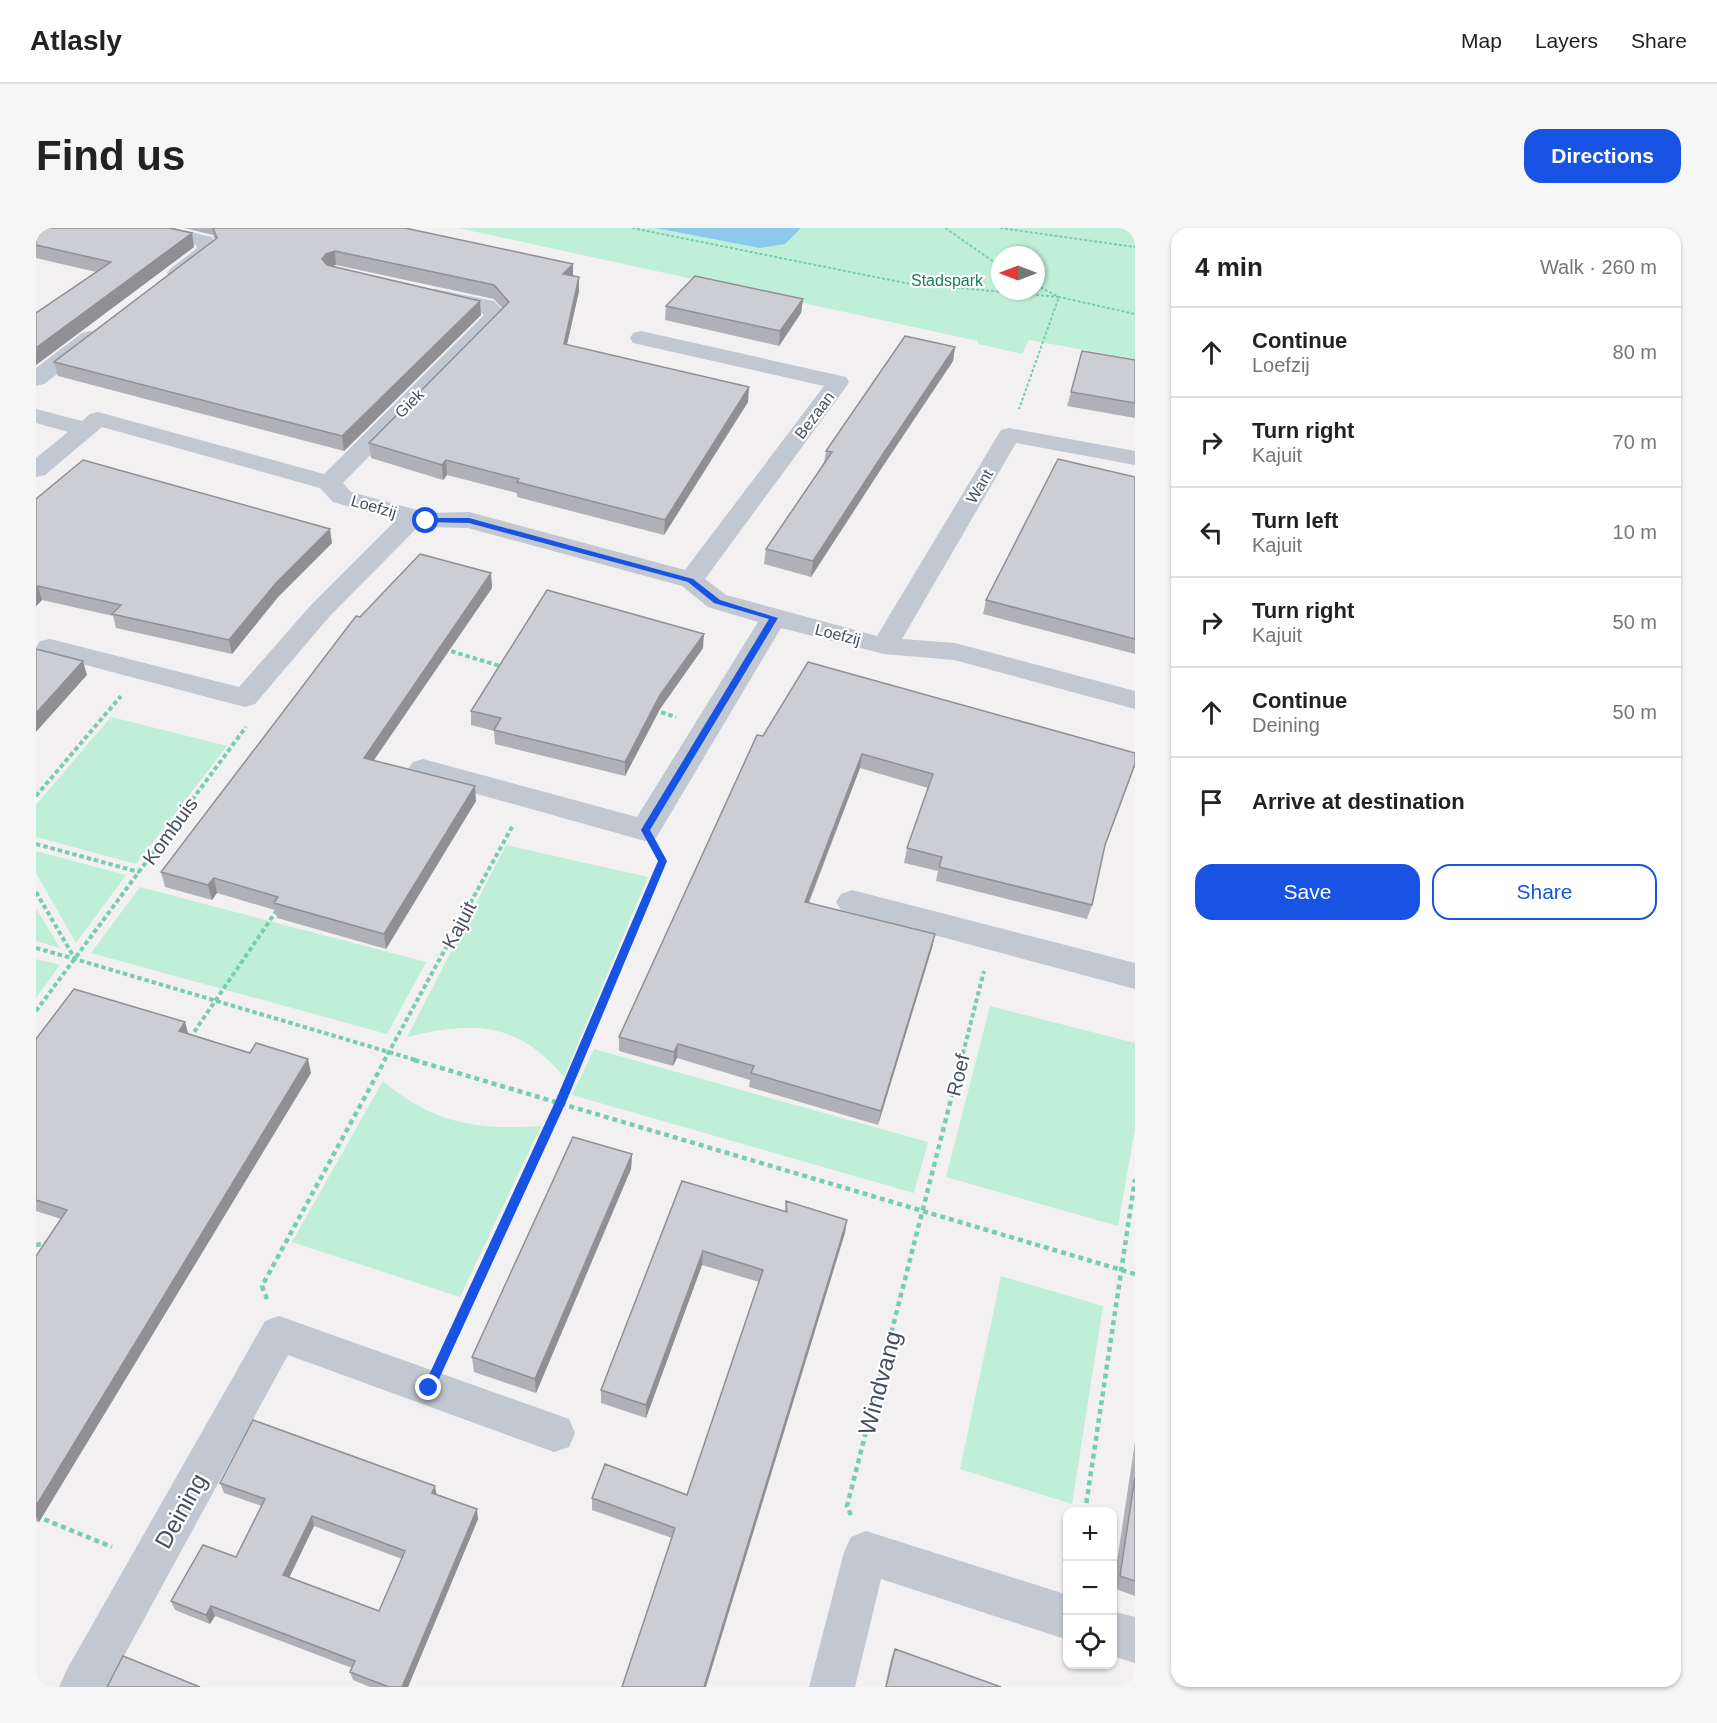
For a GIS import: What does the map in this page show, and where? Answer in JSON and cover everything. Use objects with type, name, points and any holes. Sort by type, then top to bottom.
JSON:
[{"type":"street","points":[[147,228],[205,241],[208,250],[160,286]]},
{"type":"street","name":"Giek","points":[[329,483],[497,315],[486,306],[417,291]]},
{"type":"street","points":[[36,379],[103,328]]},
{"type":"street","name":"Bezaan","points":[[641,338],[838,382],[690,580]]},
{"type":"street","points":[[36,416],[86,430]]},
{"type":"street","name":"Loefzij","points":[[86,430],[98,419],[329,483],[342,496],[426,521],[469,520],[690,580],[717,601],[774,618],[884,646],[954,652],[1135,700]]},
{"type":"street","points":[[36,470],[86,430]]},
{"type":"street","points":[[1009,435],[1135,458]]},
{"type":"street","name":"Want","points":[[884,646],[1009,435]]},
{"type":"street","points":[[50,646],[245,698],[320,611],[412,517]]},
{"type":"street","points":[[423,769],[645,830],[774,618]]},
{"type":"street","points":[[852,902],[1135,976]]},
{"type":"street","points":[[279,1334],[554,1433]]},
{"type":"street","name":"Deining","points":[[82,1687],[279,1334]]},
{"type":"street","points":[[832,1687],[866,1552],[1063,1616]]},
{"type":"street","points":[[1117,1634],[1135,1640]]},
{"type":"path","points":[[632,228],[905,283],[1059,297],[1135,314]]},
{"type":"path","points":[[945,228],[991,260]]},
{"type":"path","points":[[1000,228],[1135,247]]},
{"type":"path","points":[[1045,290],[1059,297]]},
{"type":"path","points":[[1009,435],[1059,297]]},
{"type":"path","points":[[442,649],[509,669]]},
{"type":"path","points":[[36,796],[143,671]]},
{"type":"path","name":"Kombuis","points":[[36,1011],[249,723],[245,698]]},
{"type":"path","points":[[653,710],[708,726]]},
{"type":"path","name":"Kajuit","points":[[391,1052],[528,797]]},
{"type":"path","points":[[429,1388],[560,1102],[663,861],[645,830]]},
{"type":"path","points":[[36,844],[140,872]]},
{"type":"path","points":[[36,892],[75,959]]},
{"type":"path","points":[[189,1039],[281,905]]},
{"type":"path","name":"Roef","points":[[924,1211],[993,939]]},
{"type":"path","points":[[36,948],[1135,1274]]},
{"type":"path","points":[[279,1334],[262,1286],[391,1052]]},
{"type":"path","points":[[1086,1507],[1135,1179]]},
{"type":"path","name":"Windvang","points":[[866,1552],[848,1506],[924,1211]]},
{"type":"path","points":[[36,1245],[50,1242],[57,1232]]},
{"type":"path","points":[[36,1516],[151,1563]]},
{"type":"green space","name":"Stadspark","points":[[458,228],[1135,228],[1135,359],[1029,340],[1022,354],[978,344],[978,341]]},
{"type":"green space","points":[[111,717],[227,746],[136,864],[36,837],[36,805]]},
{"type":"green space","points":[[506,845],[648,877],[564,1077],[547,1059],[529,1045],[493,1030],[453,1029],[407,1037]]},
{"type":"green space","points":[[36,851],[126,875],[76,943],[36,873]]},
{"type":"green space","points":[[140,887],[426,962],[387,1034],[91,953]]},
{"type":"green space","points":[[36,908],[60,948],[36,941]]},
{"type":"green space","points":[[36,959],[60,965],[36,998]]},
{"type":"green space","points":[[990,1006],[1135,1043],[1135,1129],[1118,1226],[946,1177]]},
{"type":"green space","points":[[594,1049],[928,1142],[914,1193],[572,1095]]},
{"type":"green space","points":[[383,1081],[420,1107],[457,1121],[496,1127],[541,1126],[460,1297],[292,1242]]},
{"type":"green space","points":[[1001,1276],[1103,1306],[1072,1504],[960,1469]]},
{"type":"water","points":[[656,228],[801,228],[785,244],[760,248]]},
{"type":"building","points":[[36,228],[169,228],[192,233],[36,348],[36,313],[111,262],[36,245]]},
{"type":"building","points":[[213,228],[405,228],[573,264],[563,274],[579,277],[564,344],[749,387],[665,520],[517,482],[519,479],[446,460],[442,465],[369,443],[509,302],[494,285],[335,251],[326,254],[322,259],[327,265],[480,301],[342,436],[54,362],[217,238]]},
{"type":"building","points":[[695,276],[803,299],[780,331],[666,306]]},
{"type":"building","points":[[905,336],[955,347],[813,561],[766,549],[832,452],[826,451]]},
{"type":"building","points":[[1082,351],[1135,360],[1135,403],[1071,392]]},
{"type":"building","points":[[1058,459],[1135,477],[1135,639],[986,600]]},
{"type":"building","points":[[83,460],[330,529],[276,583],[229,640],[112,614],[121,605],[38,586],[36,588],[36,499]]},
{"type":"building","points":[[420,554],[491,573],[364,758],[475,786],[384,934],[274,903],[278,897],[214,878],[208,885],[161,872],[356,616],[360,617]]},
{"type":"building","points":[[547,590],[704,634],[660,695],[625,762],[494,730],[501,718],[471,711]]},
{"type":"building","points":[[36,649],[83,661],[36,713]]},
{"type":"building","points":[[808,662],[1135,753],[1135,764],[1105,845],[1092,905],[939,867],[942,857],[907,848],[933,774],[862,754],[805,902],[935,934],[881,1111],[751,1073],[754,1066],[678,1044],[674,1052],[619,1037],[757,735],[763,736]]},
{"type":"building","points":[[74,989],[185,1022],[179,1031],[250,1053],[256,1043],[308,1059],[36,1506],[36,1256],[67,1210],[36,1200],[36,1039]]},
{"type":"building","points":[[573,1137],[632,1154],[535,1379],[472,1357]]},
{"type":"building","points":[[682,1181],[787,1212],[786,1201],[847,1220],[704,1687],[622,1687],[675,1528],[592,1498],[605,1464],[687,1495],[763,1270],[703,1251],[646,1405],[601,1390]]},
{"type":"building","points":[[253,1420],[435,1486],[432,1493],[477,1509],[402,1687],[389,1687],[350,1672],[355,1661],[211,1606],[206,1615],[171,1601],[203,1545],[236,1557],[265,1499],[220,1483]],"holes":[[[312,1516],[405,1551],[379,1611],[283,1575]]]},
{"type":"building","points":[[1135,1477],[1135,1581],[1120,1576]]},
{"type":"building","points":[[895,1649],[1001,1687],[886,1687]]},
{"type":"building","points":[[123,1656],[200,1687],[107,1687]]},
{"type":"route","points":[[426,521],[469,520],[690,580],[717,601],[774,618],[645,830],[663,861],[560,1102],[429,1388]]}]
